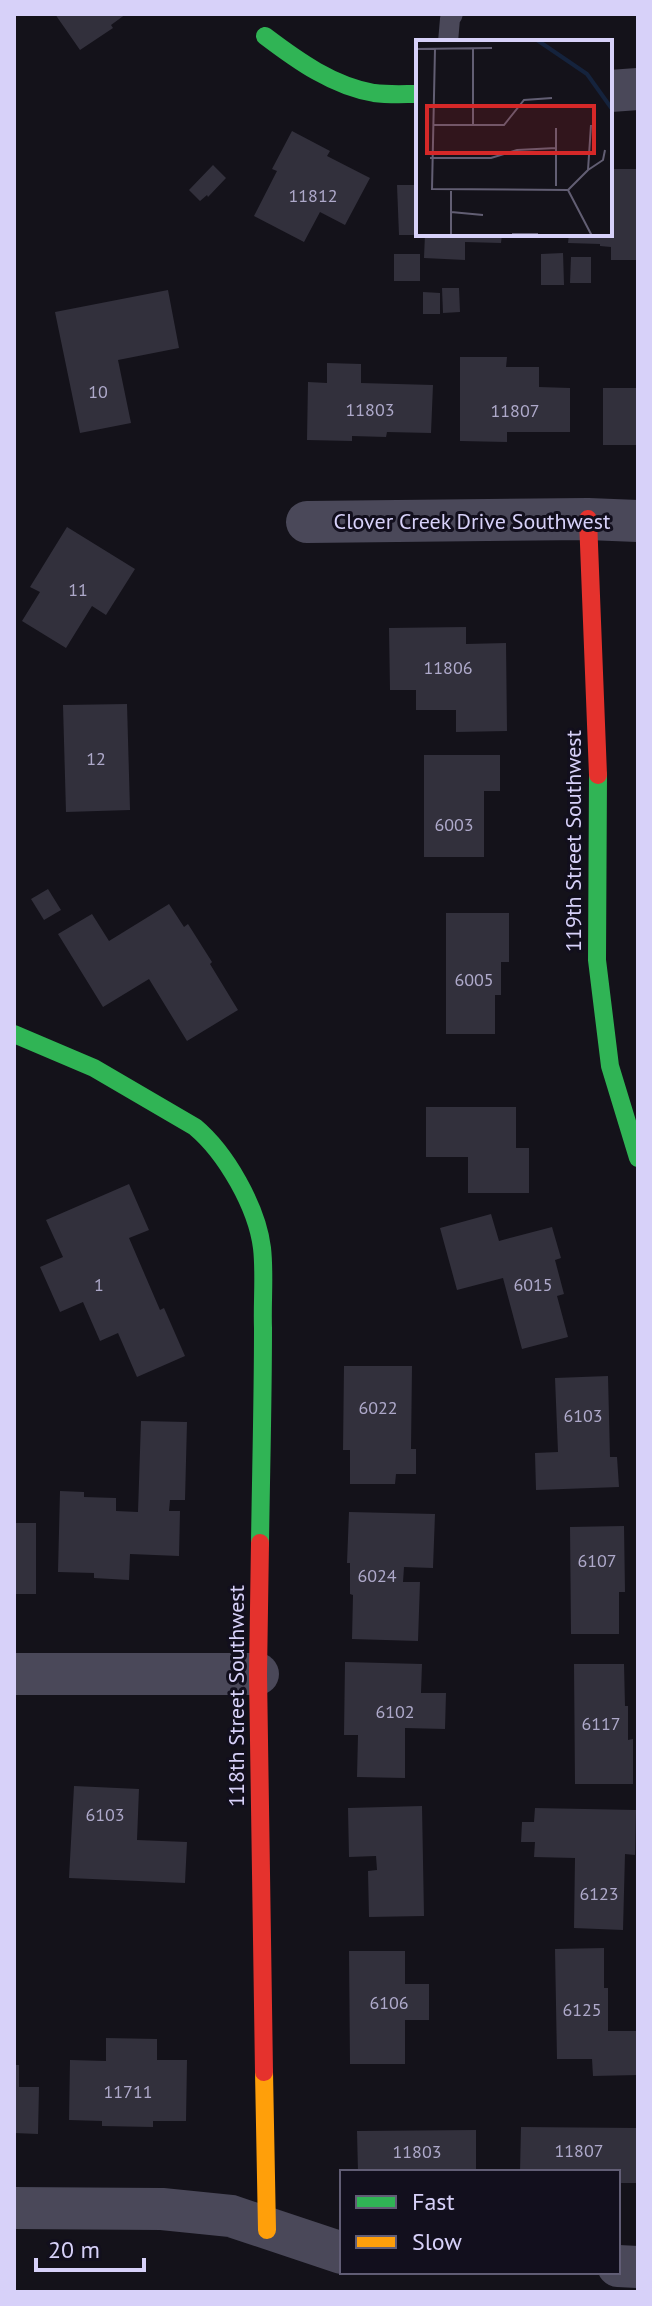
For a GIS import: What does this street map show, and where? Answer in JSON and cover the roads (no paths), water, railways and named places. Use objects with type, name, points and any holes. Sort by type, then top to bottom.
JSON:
[{"type":"street","points":[[265,36],[303,64],[340,84],[376,94],[416,94]]},
{"type":"street","points":[[612,91],[638,89]]},
{"type":"street","name":"119th Street Southwest","points":[[588,519],[599,796],[597,960],[610,1066],[638,1158]]},
{"type":"street","name":"Clover Creek Drive Southwest","points":[[307,522],[638,521]]},
{"type":"street","name":"118th Street Southwest","points":[[14,1034],[94,1068],[195,1127],[208,1138],[231,1167],[252,1214],[262,1247],[258,1674],[267,2230]]},
{"type":"street","points":[[14,1674],[258,1674]]},
{"type":"street","points":[[14,2208],[162,2209],[231,2216],[340,2252]]},
{"type":"lane","points":[[448,40],[453,14]]}]
